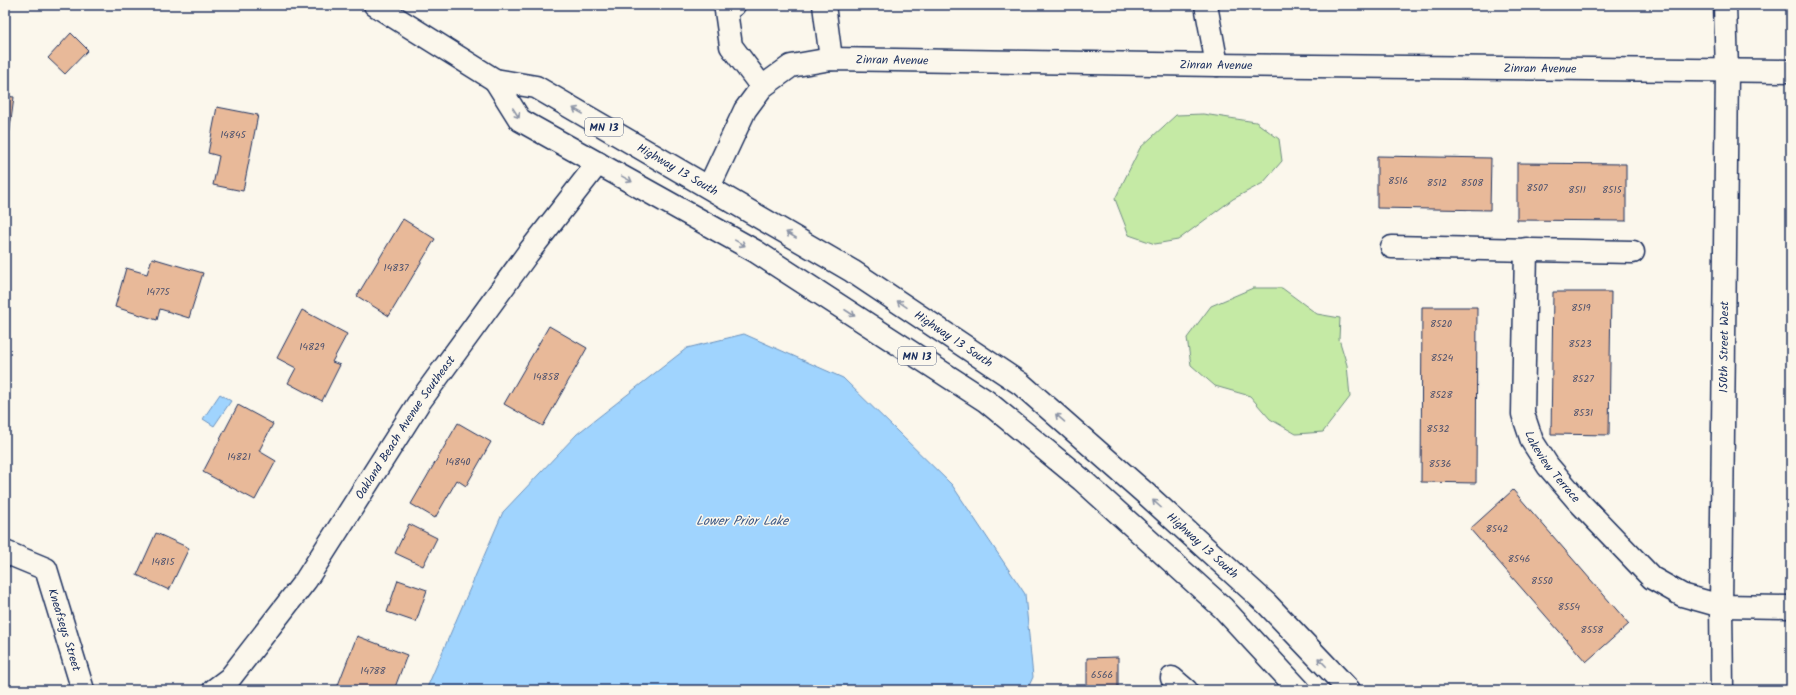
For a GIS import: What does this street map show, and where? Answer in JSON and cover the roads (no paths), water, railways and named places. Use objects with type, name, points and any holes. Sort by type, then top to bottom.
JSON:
[{"type":"street","name":"Highway 13 South","points":[[376,5],[495,80],[536,87],[852,271],[1021,384],[1146,494],[1267,604],[1348,690]]},
{"type":"street","points":[[734,5],[726,11],[731,46],[762,87]]},
{"type":"street","points":[[824,5],[831,59]]},
{"type":"street","points":[[1206,5],[1217,65]]},
{"type":"street","name":"150th Street West","points":[[1722,690],[1721,606],[1727,71],[1725,5]]},
{"type":"street","name":"Zinran Avenue","points":[[709,187],[745,110],[762,87],[791,66],[831,59],[1791,71]]},
{"type":"street","name":"Highway 13 South","points":[[495,80],[520,120],[755,251],[986,401],[1082,480],[1223,608],[1299,690]]},
{"type":"street","name":"Oakland Beach Avenue Southeast","points":[[214,690],[230,678],[306,580],[418,404],[528,253],[598,163]]},
{"type":"street","points":[[1392,247],[1633,252]]},
{"type":"street","name":"Lakeview Terrace","points":[[1526,249],[1524,414],[1532,441],[1548,466],[1578,502],[1652,578],[1682,595],[1721,606],[1791,607]]},
{"type":"street","name":"Kneafseys Street","points":[[5,552],[46,570],[83,690]]},
{"type":"water","name":"Lower Prior Lake","points":[[744,334],[843,378],[952,485],[1025,594],[1033,677],[1027,690],[426,690],[503,512],[577,434],[687,348]]},
{"type":"water","points":[[220,394],[231,401],[214,426],[203,419]]}]
